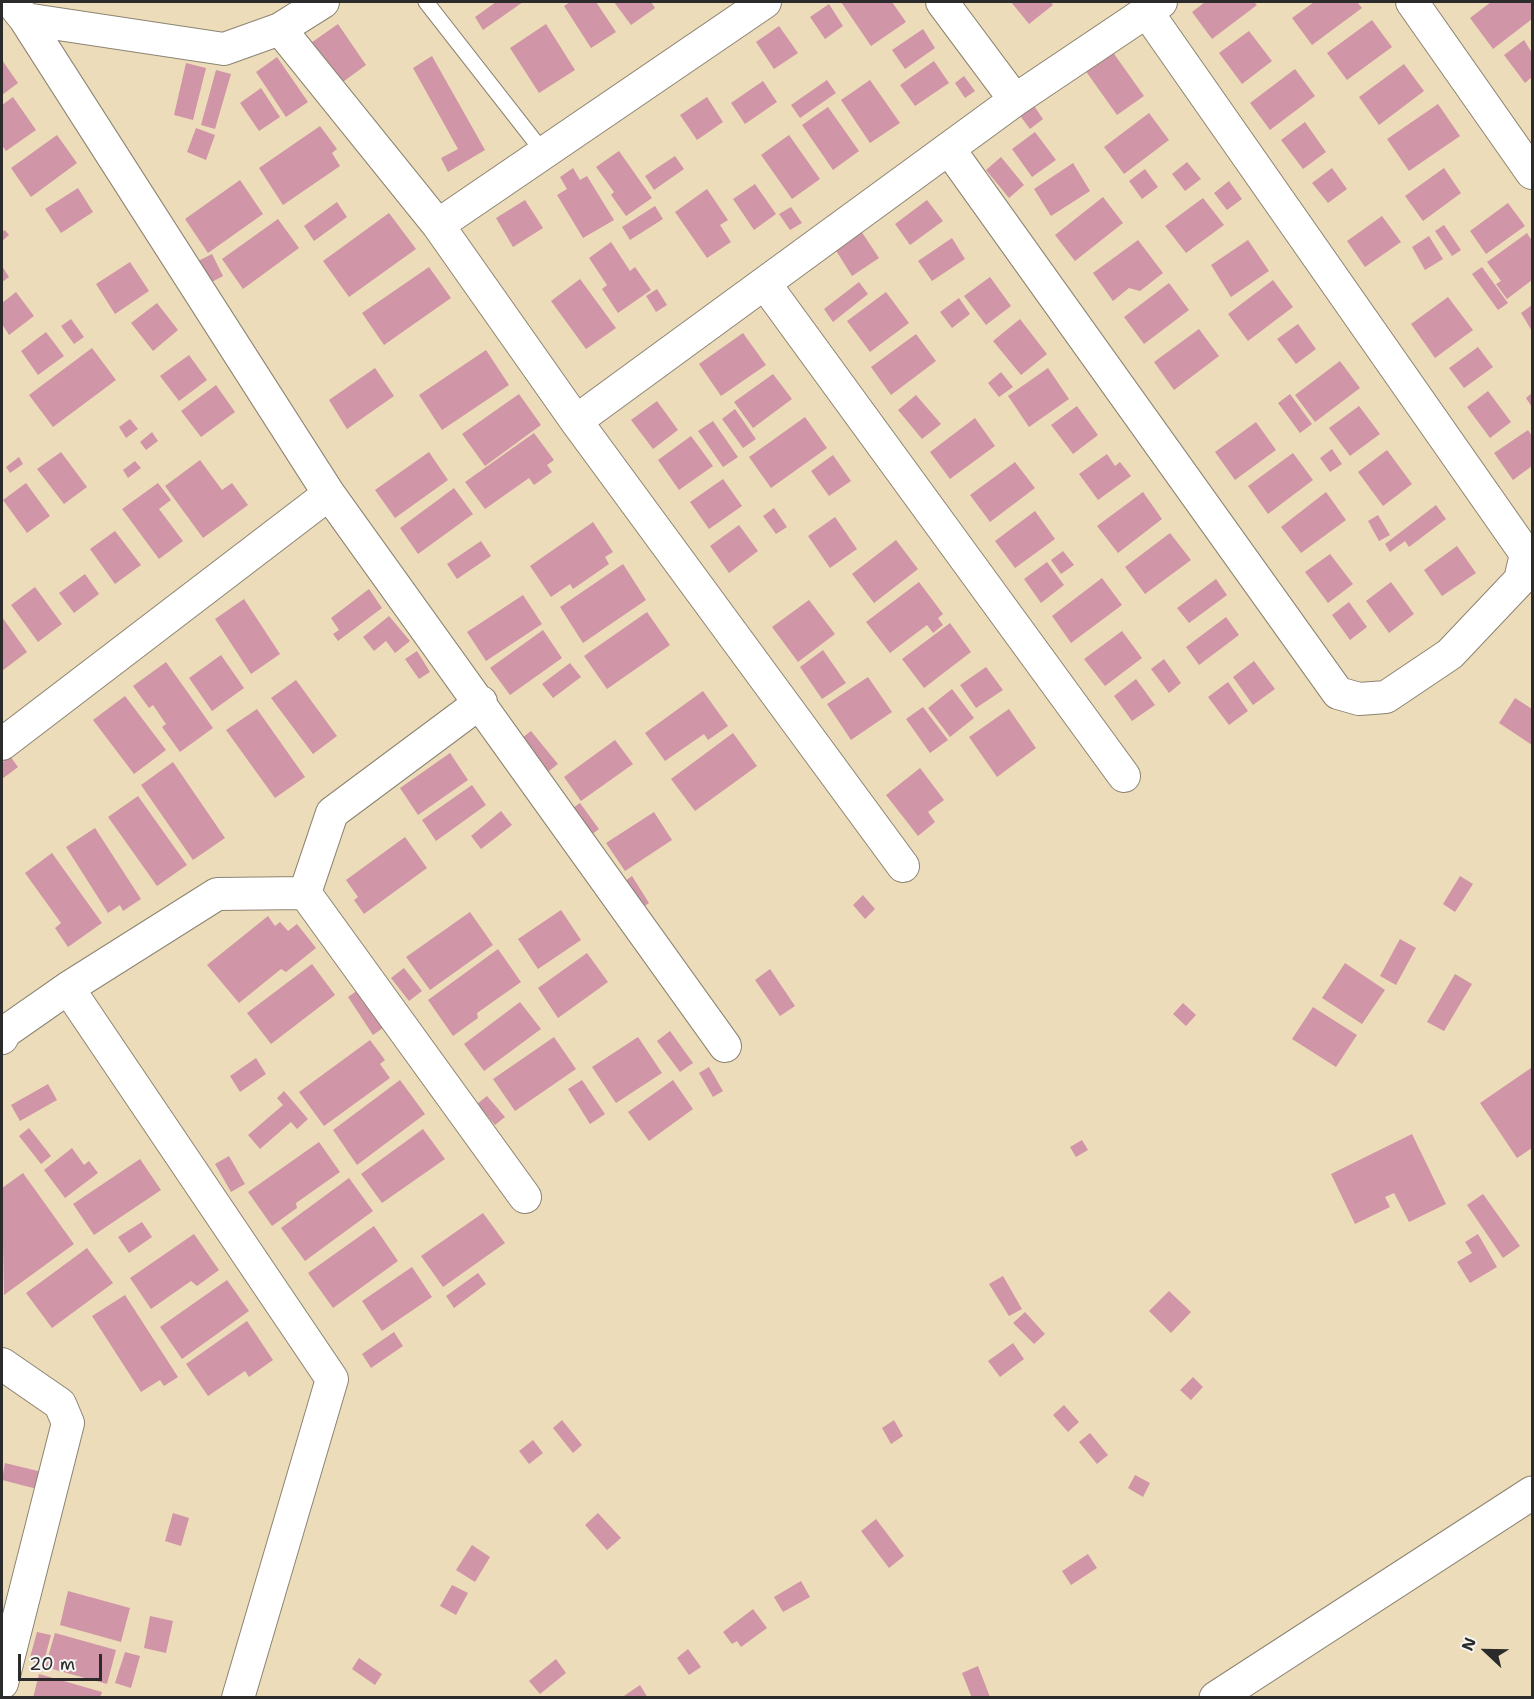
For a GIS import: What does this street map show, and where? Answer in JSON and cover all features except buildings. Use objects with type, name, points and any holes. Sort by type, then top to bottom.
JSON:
[{"type":"main road","points":[[1216,1698],[1533,1493]]},
{"type":"street","points":[[18,10],[224,49],[280,29],[323,2]]},
{"type":"street","points":[[438,225],[765,2]]},
{"type":"street","points":[[942,2],[1015,100]]},
{"type":"street","points":[[1412,2],[1533,172]]},
{"type":"street","points":[[576,421],[1015,100],[1154,7],[1526,554],[1520,580],[1450,654],[1386,697],[1359,699],[1338,693],[949,149]]},
{"type":"street","points":[[18,10],[329,494],[481,702],[725,1046]]},
{"type":"street","points":[[280,29],[438,225],[576,421],[903,866]]},
{"type":"street","points":[[765,284],[1124,776]]},
{"type":"street","points":[[2,744],[329,494]]},
{"type":"street","points":[[305,893],[332,813],[481,702]]},
{"type":"street","points":[[2,1038],[5,1032],[68,988],[217,894],[305,893]]},
{"type":"street","points":[[305,893],[525,1197]]},
{"type":"street","points":[[68,988],[332,1379],[238,1698]]},
{"type":"street","points":[[2,1364],[52,1396],[66,1413],[68,1423],[11,1605],[2,1683]]},
{"type":"lane","points":[[426,2],[544,153]]}]
